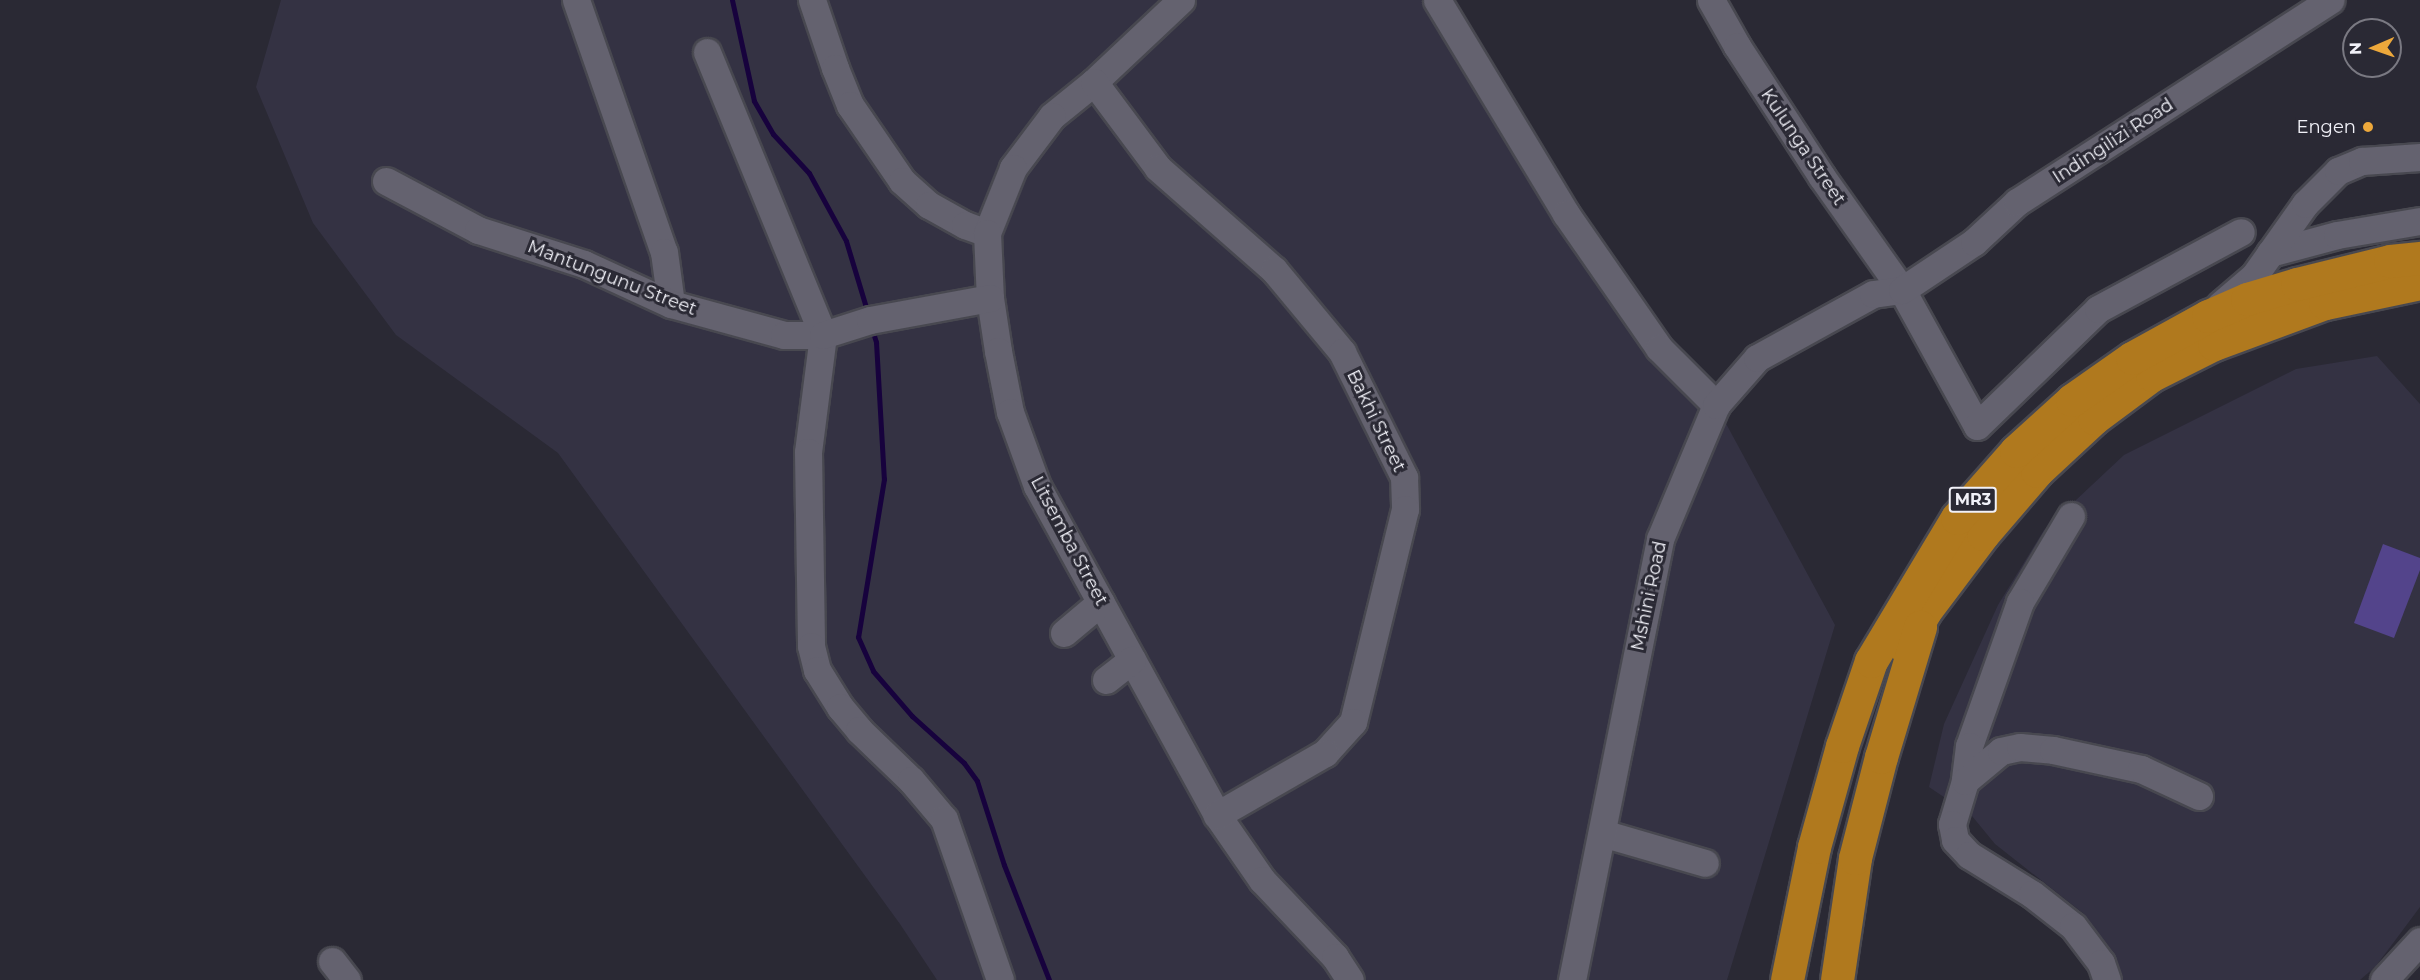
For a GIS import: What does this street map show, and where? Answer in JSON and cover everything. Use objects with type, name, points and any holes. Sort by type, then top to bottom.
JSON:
[{"type":"highway","name":"MR3","points":[[1786,980],[1814,847],[1842,746],[1870,661],[1957,518],[2016,451],[2072,400],[2132,358],[2208,316],[2247,299],[2390,261],[2420,258]]},
{"type":"highway","name":"MR3","points":[[1806,980],[1838,828],[1893,666],[1925,611],[1983,534],[2037,471],[2094,418],[2152,375],[2214,344],[2325,303],[2420,283]]},
{"type":"highway","points":[[1837,980],[1855,858],[1881,757],[1925,611]]},
{"type":"highway","points":[[1768,980],[1803,833],[1834,729],[1870,661]]},
{"type":"street","points":[[576,0],[664,252],[671,304]]},
{"type":"street","points":[[812,0],[850,105],[902,181],[929,205],[965,225],[987,233]]},
{"type":"street","name":"Litsemba Street","points":[[1181,0],[1094,82],[1052,116],[1013,168],[987,233],[990,298],[1010,412],[1033,475],[1217,815],[1262,880],[1335,957],[1350,980]]},
{"type":"street","points":[[1437,0],[1566,214],[1659,348],[1716,405]]},
{"type":"street","name":"Indingilizi Road","points":[[1902,290],[1974,242],[2017,202],[2331,0]]},
{"type":"street","name":"Kulunga Street","points":[[1721,3],[1737,46],[1822,177],[1902,290],[1977,426],[2098,309],[2241,232]]},
{"type":"street","points":[[706,52],[823,335],[808,452],[811,646],[817,670],[840,707],[859,730],[910,780],[944,819],[1000,980]]},
{"type":"street","name":"Bakhi Street","points":[[1094,82],[1158,168],[1274,270],[1342,352],[1404,477],[1405,509],[1353,722],[1325,753],[1217,815]]},
{"type":"street","points":[[2208,316],[2254,276],[2305,204],[2338,171],[2362,161],[2420,157]]},
{"type":"street","name":"Mantungunu Street","points":[[386,181],[478,230],[584,264],[671,304],[784,335],[823,335],[870,320],[990,298]]},
{"type":"street","points":[[2270,253],[2337,235],[2420,221]]},
{"type":"street","name":"Mshini Road","points":[[1572,980],[1660,539],[1716,405],[1757,358],[1873,294],[1902,290]]},
{"type":"street","points":[[2072,516],[2020,602],[1969,746],[1965,781],[1952,824],[1955,840],[1969,855],[2032,894],[2073,926],[2101,963],[2108,980]]},
{"type":"street","points":[[1064,633],[1101,602]]},
{"type":"street","points":[[1106,680],[1132,660]]},
{"type":"street","points":[[1965,781],[2001,751],[2020,747],[2054,750],[2141,770],[2199,796]]},
{"type":"street","points":[[1602,833],[1704,863]]},
{"type":"street","points":[[2384,980],[2414,959]]},
{"type":"shaded area","points":[[281,0],[1437,0],[1566,214],[1716,405],[1835,625],[1727,980],[937,980],[900,924],[558,453],[396,335],[313,223],[256,87]]},
{"type":"shaded area","points":[[2377,356],[2420,404],[2420,907],[2376,966],[2360,980],[2122,980],[2112,951],[2084,914],[1995,844],[1972,816],[1929,787],[1944,724],[1998,605],[2044,530],[2124,455],[2296,369]]},
{"type":"shaded area","points":[[2383,544],[2420,558],[2420,570],[2394,638],[2354,623]]},
{"type":"waterway","points":[[732,0],[754,101],[773,134],[809,173],[846,241],[868,314]]},
{"type":"waterway","points":[[872,329],[876,342],[884,479],[858,637],[873,671],[912,716],[964,763],[977,781],[1004,865],[1049,980]]},
{"type":"place","name":"Engen","points":[[2368,127]]}]
